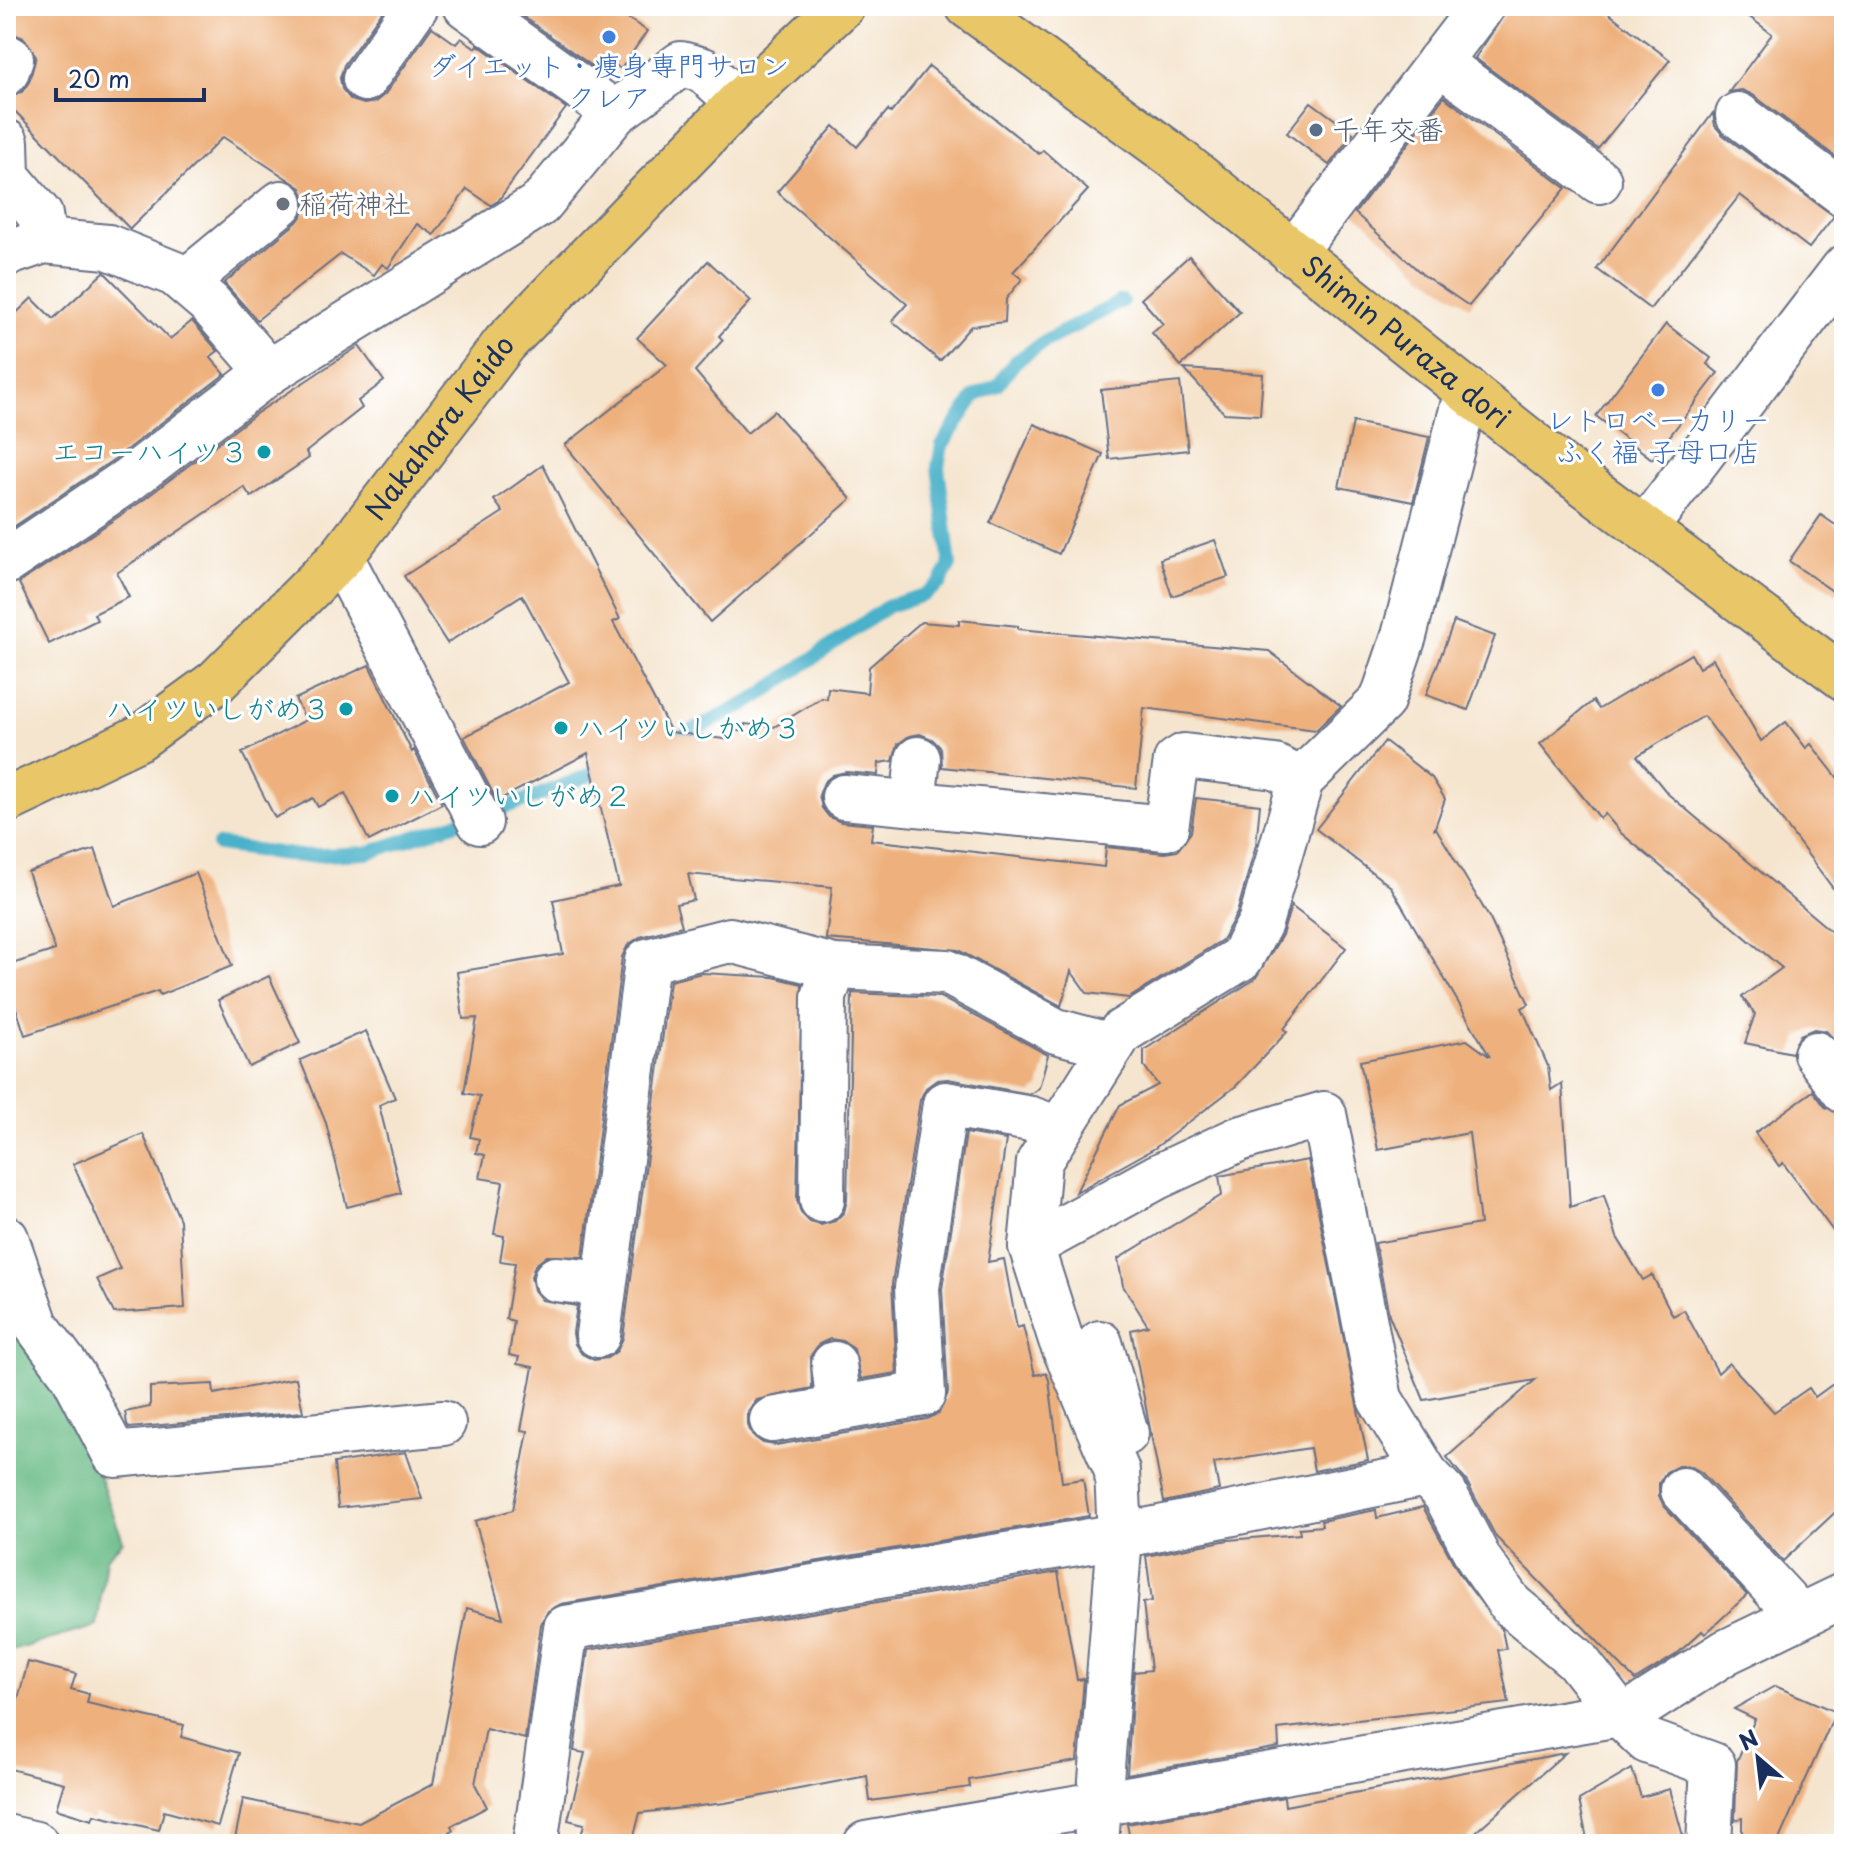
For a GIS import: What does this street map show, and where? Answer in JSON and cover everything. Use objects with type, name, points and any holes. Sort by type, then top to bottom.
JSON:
[{"type":"main road","name":"Nakahara Kaido","points":[[6,801],[139,738],[216,682],[341,557],[505,343],[739,102],[842,6]]},
{"type":"main road","name":"Shimin Puraza dori","points":[[968,6],[1172,155],[1571,474],[1646,527],[1844,678]]},
{"type":"street","points":[[365,79],[416,6]]},
{"type":"street","points":[[466,6],[615,113]]},
{"type":"street","points":[[1293,253],[1482,6]]},
{"type":"street","points":[[6,56],[11,59],[6,73]]},
{"type":"street","points":[[1439,62],[1599,181]]},
{"type":"street","points":[[6,562],[128,480],[269,372],[540,204],[615,113],[681,64],[703,70],[739,102]]},
{"type":"street","points":[[1738,115],[1844,194]]},
{"type":"street","points":[[6,142],[7,176],[40,215],[25,247],[108,247],[185,282],[209,303],[269,372]]},
{"type":"street","points":[[185,282],[281,203]]},
{"type":"street","points":[[1646,527],[1844,268]]},
{"type":"street","points":[[1097,1823],[1120,1536],[1117,1471],[1061,1340],[1031,1246],[1039,1162],[1121,1032],[1241,958],[1260,923],[1301,780],[1382,701],[1404,636],[1467,390]]},
{"type":"street","points":[[341,557],[480,822]]},
{"type":"street","points":[[844,797],[1166,828],[1176,761],[1184,756],[1275,767],[1301,780]]},
{"type":"street","points":[[913,802],[918,759]]},
{"type":"street","points":[[598,1335],[647,961],[730,940],[834,967],[947,972],[995,995],[1056,1031],[1112,1046]]},
{"type":"street","points":[[822,1200],[824,997],[834,967]]},
{"type":"street","points":[[1816,1054],[1844,1091]]},
{"type":"street","points":[[772,1420],[923,1394],[917,1288],[945,1104],[1031,1119],[1059,1129]]},
{"type":"street","points":[[1031,1246],[1157,1177],[1239,1139],[1324,1114],[1380,1399],[1426,1474],[1445,1494],[1480,1561],[1511,1605],[1576,1659],[1622,1716],[1647,1741],[1713,1765],[1709,1844]]},
{"type":"street","points":[[6,1238],[36,1325],[73,1375],[115,1455],[443,1423]]},
{"type":"street","points":[[556,1279],[604,1284]]},
{"type":"street","points":[[1100,1343],[1130,1447],[1117,1471]]},
{"type":"street","points":[[834,1364],[839,1407]]},
{"type":"street","points":[[535,1844],[566,1628],[1120,1536],[1426,1474]]},
{"type":"street","points":[[1683,1490],[1799,1615]]},
{"type":"street","points":[[866,1844],[1097,1823],[1622,1716],[1726,1652],[1844,1595]]},
{"type":"street","points":[[6,1837],[36,1844]]},
{"type":"green space","points":[[6,1288],[86,1441],[123,1541],[106,1558],[97,1626],[11,1651],[6,1651]]},
{"type":"building","points":[[6,6],[386,6],[344,65],[340,78],[342,89],[351,100],[364,104],[375,102],[385,94],[432,27],[456,44],[461,38],[476,48],[478,45],[566,108],[498,201],[491,205],[467,189],[434,235],[417,224],[388,268],[382,264],[374,275],[341,254],[257,320],[224,283],[297,222],[305,211],[301,188],[223,137],[130,229],[6,102],[6,97],[22,92],[29,82],[36,57],[24,38],[6,31]]},
{"type":"building","points":[[609,6],[647,31],[621,69],[614,64],[606,76],[510,7]]},
{"type":"building","points":[[1510,6],[1599,6],[1670,60],[1598,149],[1475,58]]},
{"type":"building","points":[[1735,6],[1844,6],[1844,163],[1753,95],[1742,90],[1729,92],[1772,34]]},
{"type":"building","points":[[929,66],[1039,154],[1043,150],[1088,190],[1013,272],[1022,279],[1006,299],[1005,322],[971,326],[940,361],[892,321],[907,304],[777,192],[834,126],[857,147],[888,110],[891,113]]},
{"type":"building","points":[[1444,97],[1566,188],[1469,306],[1422,274],[1355,213]]},
{"type":"building","name":"千年交番","points":[[1311,102],[1353,133],[1329,165],[1287,133]]},
{"type":"building","points":[[1713,113],[1715,126],[1723,135],[1834,216],[1809,248],[1740,195],[1650,309],[1597,269]]},
{"type":"building","points":[[1189,256],[1240,312],[1181,366],[1152,333],[1163,324],[1141,299]]},
{"type":"building","points":[[708,261],[751,301],[719,336],[723,340],[695,371],[747,433],[774,411],[851,499],[710,622],[565,445],[667,365],[637,338]]},
{"type":"building","points":[[104,272],[170,339],[192,321],[218,351],[210,357],[225,374],[113,460],[6,532],[6,323],[32,298],[53,319]]},
{"type":"building","points":[[1666,324],[1711,358],[1707,364],[1718,373],[1652,459],[1596,416]]},
{"type":"building","points":[[359,346],[384,381],[358,401],[362,408],[306,452],[309,458],[251,497],[244,487],[117,573],[129,597],[94,614],[97,620],[49,644],[19,583],[142,501],[257,413]]},
{"type":"building","points":[[1184,369],[1263,374],[1260,415],[1224,413]]},
{"type":"building","points":[[1180,382],[1188,450],[1109,459],[1101,390]]},
{"type":"building","points":[[1353,422],[1429,437],[1413,502],[1339,487]]},
{"type":"building","points":[[1034,424],[1103,454],[1059,554],[990,523]]},
{"type":"building","points":[[543,465],[620,619],[613,622],[671,732],[731,740],[733,730],[745,732],[745,724],[774,727],[822,698],[827,699],[828,688],[867,693],[869,667],[921,622],[959,625],[959,620],[1018,626],[1018,629],[1269,651],[1341,706],[1316,730],[1144,708],[1136,788],[942,767],[941,748],[932,739],[920,734],[909,736],[898,744],[893,761],[879,763],[878,775],[846,772],[833,775],[824,782],[819,795],[822,808],[829,817],[841,822],[873,825],[871,840],[1104,867],[1106,847],[1164,853],[1177,851],[1191,832],[1196,798],[1260,805],[1256,845],[1237,913],[1222,940],[1129,998],[1087,993],[1071,971],[1061,1006],[958,950],[826,939],[832,887],[688,874],[694,900],[676,904],[682,926],[640,937],[628,945],[622,957],[583,1257],[547,1256],[535,1265],[531,1277],[534,1290],[542,1300],[577,1306],[573,1333],[575,1344],[582,1354],[594,1360],[607,1358],[617,1351],[623,1338],[670,981],[702,973],[773,977],[802,984],[797,1200],[801,1213],[810,1222],[821,1225],[835,1221],[844,1212],[847,1200],[852,993],[940,997],[1048,1055],[1039,1088],[1030,1094],[948,1079],[937,1080],[926,1088],[920,1100],[892,1284],[897,1373],[861,1379],[854,1349],[843,1341],[830,1339],[819,1344],[811,1355],[812,1388],[757,1400],[748,1412],[748,1425],[752,1435],[763,1443],[776,1445],[927,1419],[939,1413],[948,1393],[942,1289],[966,1133],[1006,1140],[988,1262],[1004,1259],[1017,1328],[1023,1326],[1035,1375],[1046,1373],[1049,1380],[1062,1482],[1083,1479],[1089,1516],[561,1604],[548,1611],[541,1624],[525,1739],[486,1729],[475,1784],[487,1807],[451,1826],[453,1831],[428,1844],[234,1844],[243,1799],[359,1823],[433,1784],[467,1608],[503,1618],[475,1521],[513,1510],[528,1431],[521,1430],[533,1367],[517,1364],[519,1357],[509,1355],[514,1321],[506,1319],[515,1263],[500,1261],[504,1236],[494,1234],[503,1182],[480,1178],[485,1155],[476,1153],[479,1139],[470,1137],[480,1096],[464,1093],[477,1018],[463,1019],[457,972],[563,954],[553,900],[619,886],[588,753],[497,801],[464,737],[569,682],[522,595],[447,643],[404,576],[503,512],[494,500]]},
{"type":"building","points":[[1821,515],[1844,531],[1844,599],[1789,561]]},
{"type":"building","points":[[1215,540],[1228,577],[1172,596],[1160,559]]},
{"type":"building","points":[[1454,621],[1495,636],[1468,710],[1426,695]]},
{"type":"building","points":[[1691,654],[1699,668],[1713,659],[1761,741],[1786,722],[1806,748],[1811,744],[1844,786],[1844,903],[1704,716],[1637,756],[1668,794],[1844,942],[1844,1050],[1826,1031],[1814,1029],[1800,1035],[1792,1053],[1745,1043],[1755,1014],[1742,997],[1782,968],[1621,833],[1605,814],[1600,818],[1540,744],[1593,701],[1599,709]]},
{"type":"building","points":[[369,665],[442,804],[369,841],[345,793],[318,807],[313,798],[275,818],[242,753],[306,720],[295,699]]},
{"type":"building","points":[[1385,741],[1432,778],[1445,799],[1434,830],[1436,828],[1490,919],[1529,1004],[1522,1008],[1548,1066],[1551,1090],[1562,1083],[1570,1207],[1604,1195],[1617,1237],[1643,1280],[1652,1275],[1673,1316],[1684,1310],[1718,1373],[1729,1363],[1774,1412],[1809,1388],[1815,1397],[1844,1376],[1844,1504],[1783,1561],[1701,1472],[1690,1466],[1678,1466],[1666,1472],[1659,1483],[1659,1496],[1664,1506],[1747,1595],[1705,1634],[1702,1631],[1677,1654],[1635,1680],[1496,1537],[1467,1482],[1447,1457],[1535,1380],[1424,1400],[1389,1315],[1375,1243],[1480,1224],[1469,1133],[1378,1150],[1360,1061],[1467,1040],[1490,1057],[1391,887],[1316,829]]},
{"type":"building","points":[[95,849],[114,906],[196,873],[232,966],[160,995],[158,991],[25,1035],[6,978],[6,966],[55,950],[28,872]]},
{"type":"building","points":[[1291,906],[1346,948],[1284,1029],[1287,1032],[1236,1086],[1155,1148],[1076,1192],[1120,1105],[1158,1085],[1144,1066],[1144,1050],[1255,979],[1282,935]]},
{"type":"building","points":[[269,976],[300,1043],[249,1067],[218,1000]]},
{"type":"building","points":[[366,1031],[395,1098],[379,1105],[401,1193],[347,1207],[326,1123],[300,1060]]},
{"type":"building","points":[[1813,1091],[1825,1107],[1844,1115],[1844,1246],[1783,1163],[1779,1166],[1755,1133]]},
{"type":"building","points":[[143,1134],[180,1220],[185,1308],[114,1313],[97,1279],[120,1269],[73,1164]]},
{"type":"building","points":[[1308,1160],[1368,1460],[1314,1471],[1310,1448],[1214,1463],[1219,1490],[1164,1502],[1131,1330],[1148,1326],[1123,1286],[1118,1259],[1222,1195],[1219,1176]]},
{"type":"building","points":[[296,1378],[303,1412],[129,1428],[127,1424],[125,1412],[150,1407],[150,1387],[213,1384],[214,1394]]},
{"type":"building","points":[[406,1452],[422,1499],[338,1508],[334,1463]]},
{"type":"building","points":[[1423,1507],[1460,1575],[1502,1630],[1506,1649],[1498,1650],[1509,1703],[1278,1729],[1279,1747],[1127,1774],[1134,1672],[1151,1670],[1143,1603],[1152,1601],[1146,1556],[1228,1540],[1300,1534],[1299,1528],[1322,1526],[1321,1521],[1376,1510],[1377,1518]]},
{"type":"building","points":[[1058,1572],[1077,1680],[1084,1679],[1077,1761],[969,1780],[970,1787],[870,1801],[867,1776],[725,1803],[640,1813],[632,1844],[585,1844],[587,1837],[581,1836],[584,1824],[568,1820],[585,1753],[574,1751],[588,1650]]},
{"type":"building","points":[[28,1662],[76,1674],[71,1689],[89,1694],[87,1703],[184,1725],[181,1737],[239,1753],[218,1826],[164,1811],[159,1830],[94,1815],[92,1820],[56,1809],[64,1783],[6,1768],[6,1744]]},
{"type":"building","points":[[1775,1686],[1836,1712],[1777,1844],[1742,1844],[1742,1818],[1735,1820],[1737,1761],[1755,1719],[1734,1709]]},
{"type":"building","points":[[1565,1753],[1462,1844],[1131,1844],[1127,1824],[1284,1797],[1285,1806]]},
{"type":"building","points":[[1632,1769],[1641,1797],[1670,1789],[1683,1836],[1655,1844],[1588,1844],[1579,1800]]},
{"type":"waterway","points":[[673,741],[753,700],[888,606],[924,595],[940,583],[950,565],[938,467],[942,445],[975,396],[998,385],[1015,362],[1044,342],[1122,301]]},
{"type":"waterway","points":[[218,845],[299,856],[367,853],[532,798],[609,767]]},
{"type":"place","name":"ダイエット・痩身専門サロン クレア","points":[[609,37]]},
{"type":"place","name":"千年交番","points":[[1316,130]]},
{"type":"place","name":"稲荷神社","points":[[283,204]]},
{"type":"place","name":"レトロベーカリー ふく福 子母口店","points":[[1658,390]]},
{"type":"place","name":"エコーハイツ３","points":[[264,452]]},
{"type":"place","name":"ハイツいしがめ３","points":[[346,709]]},
{"type":"place","name":"ハイツいしかめ３","points":[[561,728]]},
{"type":"place","name":"ハイツいしがめ２","points":[[392,796]]}]
